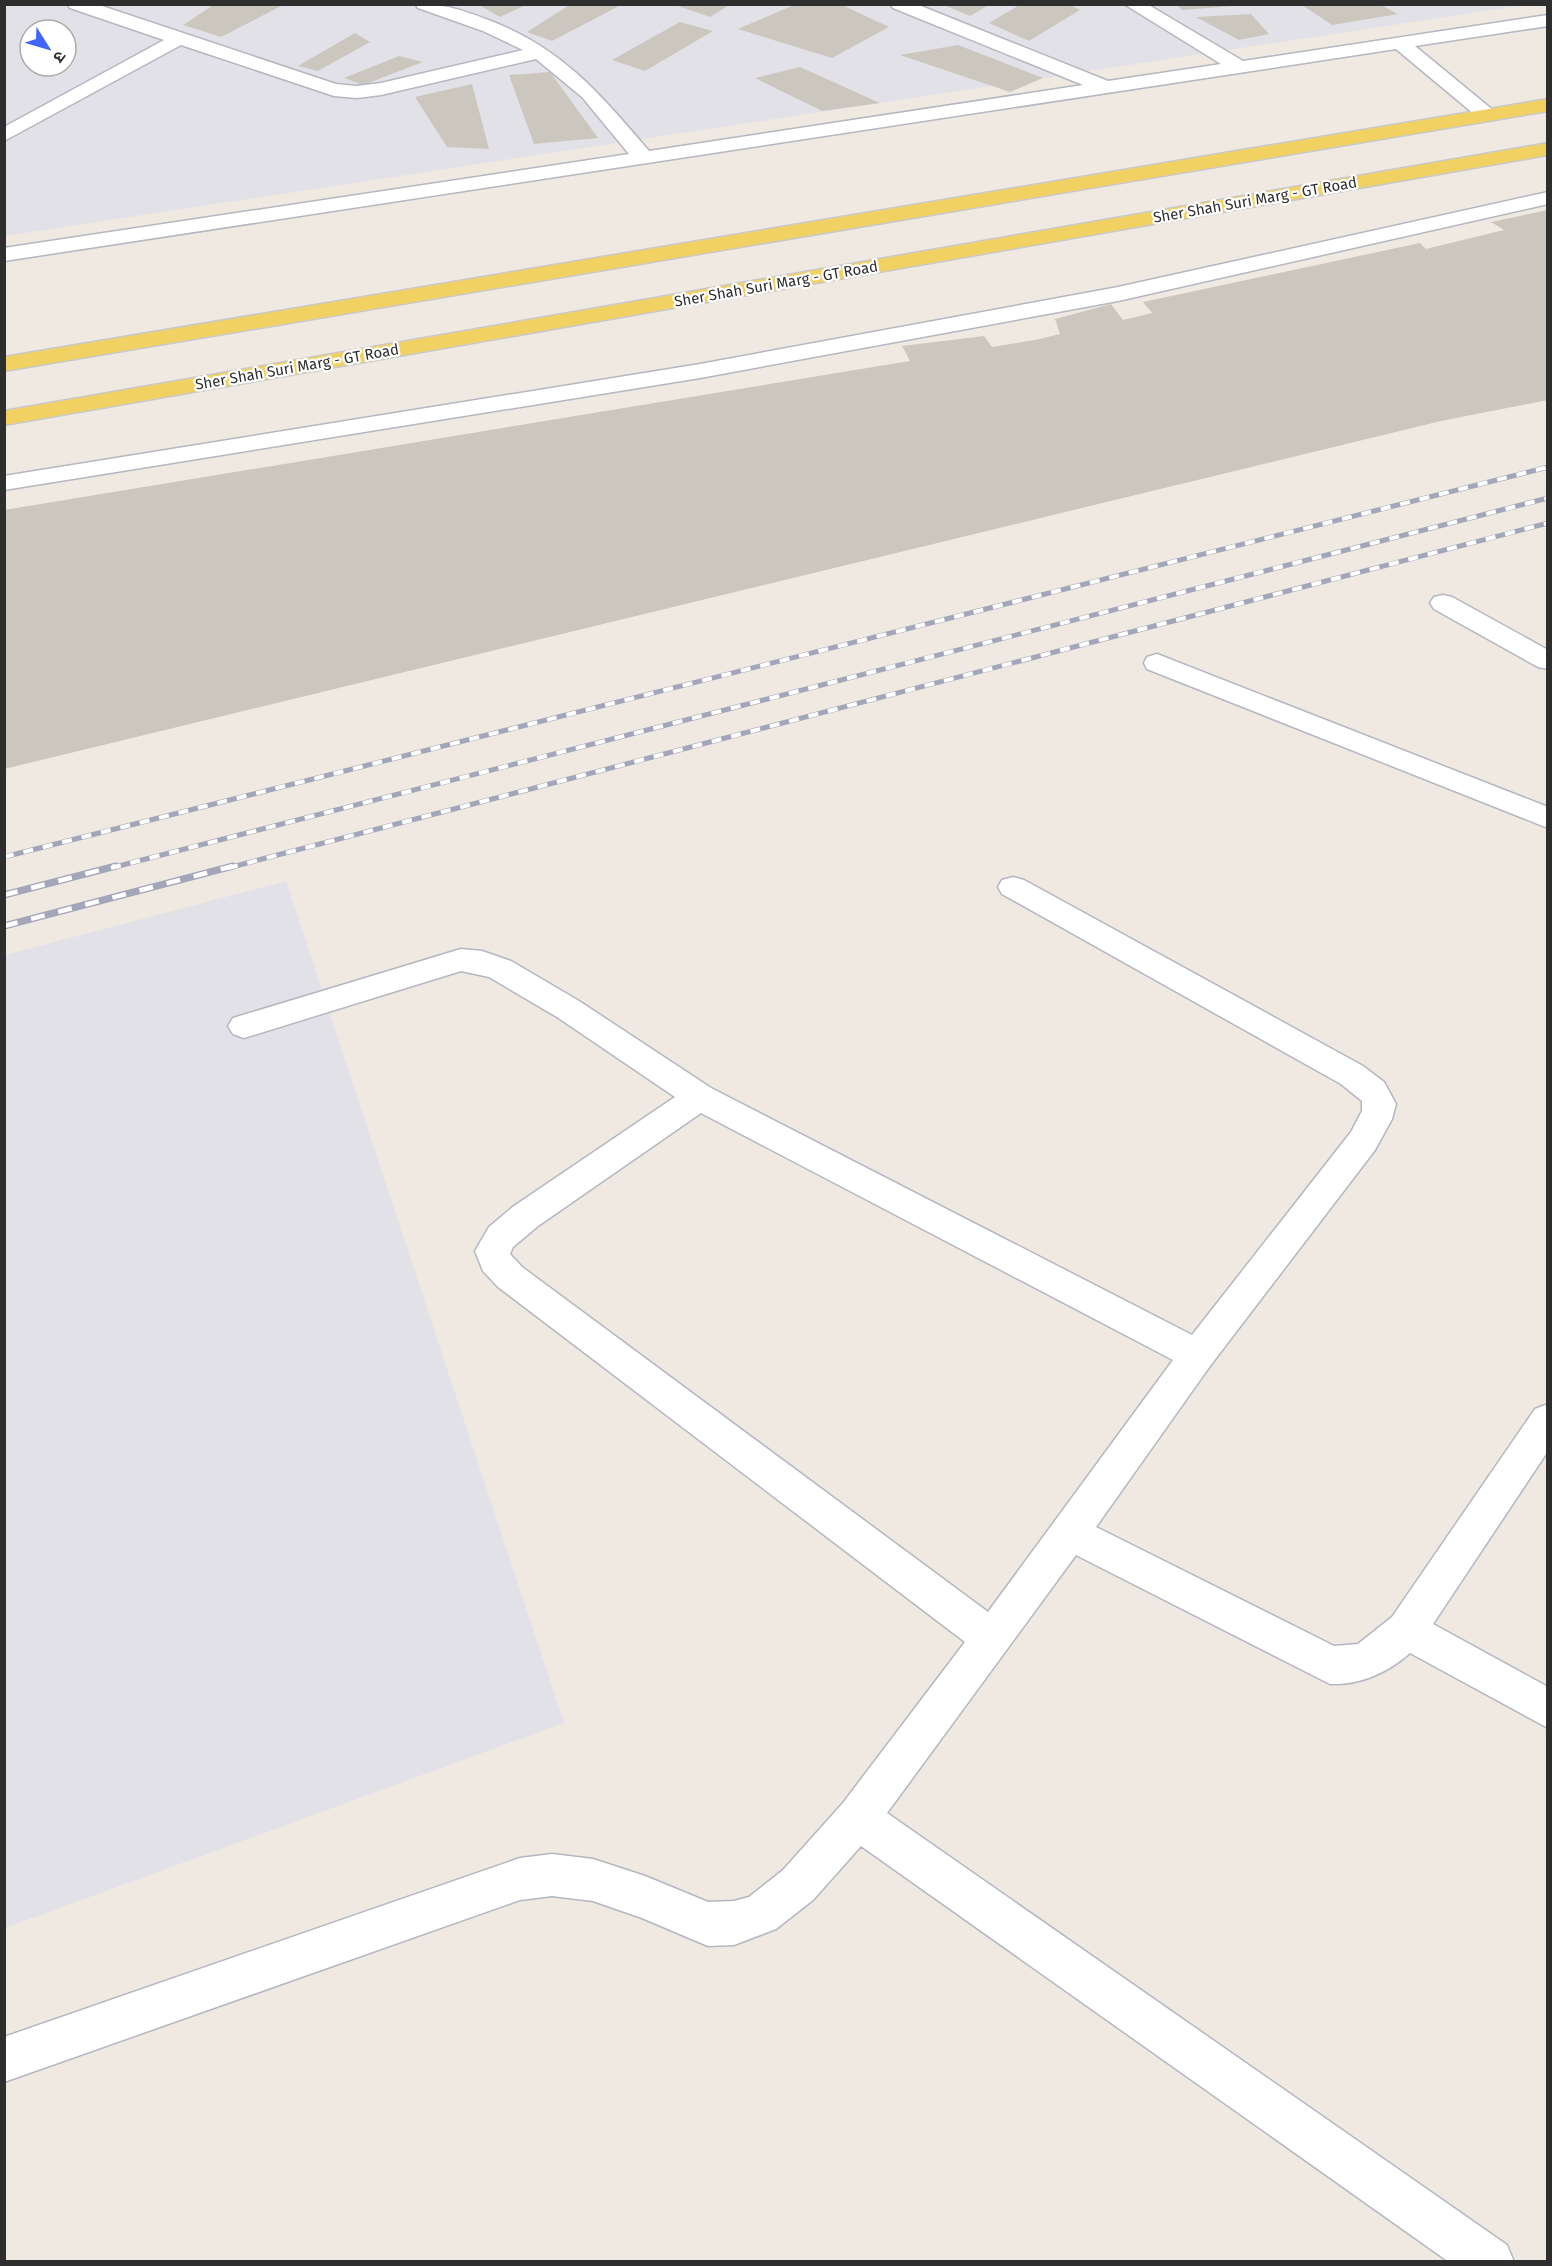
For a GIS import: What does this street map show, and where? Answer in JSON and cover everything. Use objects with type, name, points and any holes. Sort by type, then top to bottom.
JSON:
[{"type":"main road","points":[[4,364],[1548,105]]},
{"type":"main road","name":"Sher Shah Suri Marg - GT Road","points":[[4,418],[1548,149]]},
{"type":"street","points":[[76,4],[177,40],[334,90],[357,92],[540,52]]},
{"type":"street","points":[[424,4],[481,24],[540,52],[570,75],[644,158]]},
{"type":"street","points":[[899,4],[1107,87]]},
{"type":"street","points":[[1133,4],[1240,67]]},
{"type":"street","points":[[4,255],[1548,20]]},
{"type":"street","points":[[9,128],[177,40]]},
{"type":"street","points":[[1400,43],[1487,115]]},
{"type":"street","points":[[4,483],[700,371],[1118,294],[1548,198]]},
{"type":"street","points":[[1443,603],[1548,661]]},
{"type":"street","points":[[1157,663],[1548,818]]},
{"type":"street","points":[[4,2060],[520,1878],[552,1875],[593,1880],[645,1897],[708,1924],[734,1923],[761,1914],[798,1885],[858,1818],[1070,1533],[1197,1355],[1363,1140],[1376,1119],[1379,1097],[1370,1087],[1013,887]]},
{"type":"street","points":[[244,1026],[461,960],[482,962],[500,969],[568,1009],[699,1097],[1197,1355]]},
{"type":"street","points":[[699,1097],[526,1216],[501,1237],[492,1251],[495,1262],[510,1277],[991,1638]]},
{"type":"street","points":[[1070,1533],[1330,1665],[1358,1665],[1389,1648],[1406,1630],[1548,1420]]},
{"type":"street","points":[[1406,1630],[1548,1709]]},
{"type":"street","points":[[858,1818],[1490,2262]]},
{"type":"shaded area","points":[[5,5],[1524,5],[5,236]]},
{"type":"shaded area","points":[[286,881],[564,1723],[5,1928],[5,955]]},
{"type":"building","points":[[215,4],[285,4],[221,37],[183,25]]},
{"type":"building","points":[[484,4],[528,4],[500,17],[481,6]]},
{"type":"building","points":[[571,4],[623,4],[552,41],[527,32]]},
{"type":"building","points":[[672,4],[731,4],[710,17]]},
{"type":"building","points":[[796,4],[840,4],[889,27],[832,58],[738,29]]},
{"type":"building","points":[[1021,4],[1069,4],[1080,10],[1029,41],[989,23]]},
{"type":"building","points":[[1176,4],[1234,4],[1234,6],[1182,10]]},
{"type":"building","points":[[944,5],[989,5],[970,16]]},
{"type":"building","points":[[1302,5],[1381,5],[1398,14],[1332,25]]},
{"type":"building","points":[[1251,14],[1269,34],[1239,40],[1196,17]]},
{"type":"building","points":[[680,22],[713,31],[645,71],[612,60]]},
{"type":"building","points":[[355,33],[370,42],[318,71],[298,66]]},
{"type":"building","points":[[958,45],[1043,78],[1010,92],[900,55]]},
{"type":"building","points":[[399,56],[423,62],[363,85],[344,78]]},
{"type":"building","points":[[800,67],[880,103],[822,111],[755,78]]},
{"type":"building","points":[[550,72],[598,138],[534,144],[509,75]]},
{"type":"building","points":[[472,84],[489,149],[447,147],[415,97]]},
{"type":"building","points":[[1548,210],[1548,400],[1441,421],[4,769],[4,510],[910,361],[902,346],[984,336],[992,347],[1035,340],[1060,334],[1055,319],[1111,304],[1123,320],[1152,313],[1143,302],[1420,243],[1426,249],[1504,230],[1491,222]]},
{"type":"railway","points":[[4,857],[1548,467]]},
{"type":"railway","points":[[111,868],[1548,498]]},
{"type":"railway","points":[[228,868],[1548,523]]},
{"type":"railway","points":[[4,895],[116,866]]},
{"type":"railway","points":[[4,926],[233,866]]}]
